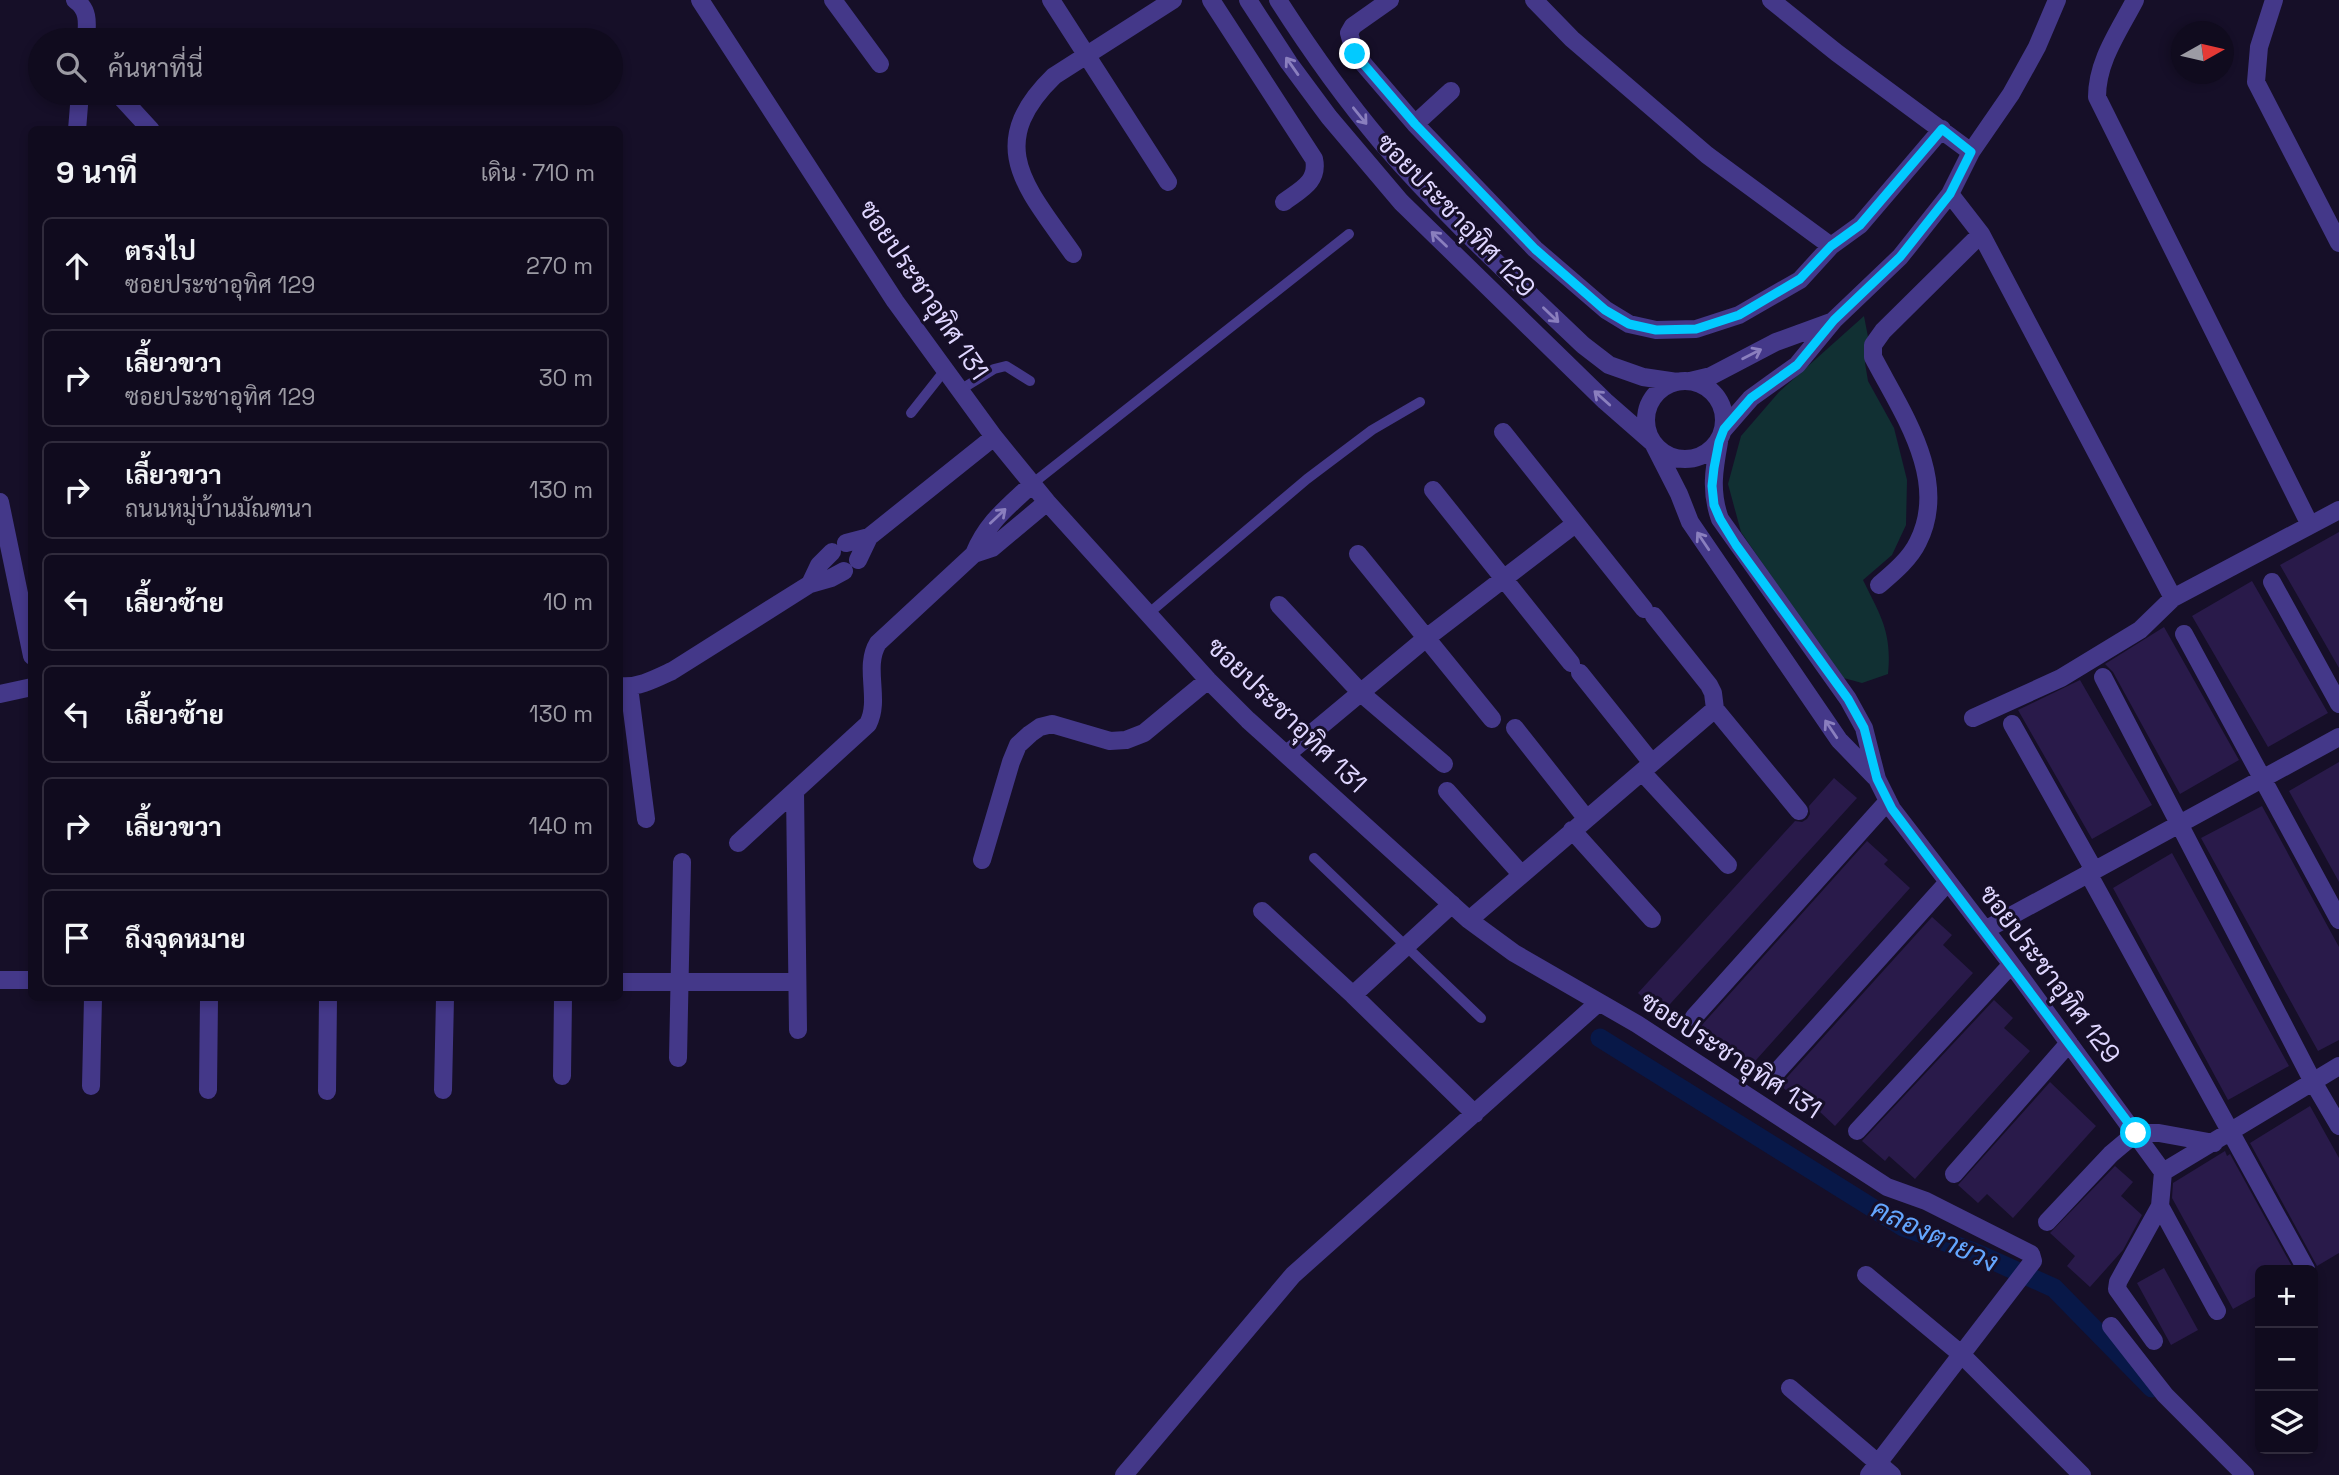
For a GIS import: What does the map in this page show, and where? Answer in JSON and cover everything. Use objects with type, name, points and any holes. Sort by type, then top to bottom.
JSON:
[{"type":"street","points":[[75,0],[83,6],[86,13],[86,28]]},
{"type":"street","name":"ซอยประชาอุทิศ 131","points":[[700,0],[895,301],[994,437],[1047,502],[1208,680],[1248,720],[1469,920],[1514,953],[1637,1024],[1887,1187],[1926,1201],[2033,1257],[2033,1261],[1961,1354]]},
{"type":"street","points":[[833,0],[880,64]]},
{"type":"street","points":[[1051,0],[1168,182]]},
{"type":"street","points":[[1073,254],[1026,186],[1019,170],[1016,147],[1018,128],[1037,92],[1054,76],[1173,0]]},
{"type":"street","points":[[1211,0],[1314,159],[1314,177],[1308,185],[1284,202]]},
{"type":"street","name":"ซอยประชาอุทิศ 129","points":[[1248,0],[1289,63],[1329,117],[1394,193],[1587,384],[1662,453],[1673,458],[1699,458],[1710,451],[1721,436]]},
{"type":"street","name":"ซอยประชาอุทิศ 129","points":[[1278,0],[1339,90],[1422,188],[1583,345],[1609,365],[1643,377],[1703,385],[1721,403],[1725,416],[1712,486],[1714,505],[1720,519],[1848,699],[1864,728],[1877,779],[1888,801],[2070,1043],[2163,1172]]},
{"type":"street","points":[[1390,0],[1353,26],[1349,33],[1355,54],[1415,124],[1535,249],[1605,310],[1629,324],[1656,330],[1696,329],[1739,315],[1800,279],[1831,246],[1860,225],[1942,129]]},
{"type":"street","points":[[1534,0],[1572,39],[1707,155],[1831,246]]},
{"type":"street","points":[[1770,0],[1971,152]]},
{"type":"street","points":[[1721,436],[1751,398],[1797,365],[1834,320],[1900,257],[1950,194],[1971,152],[2011,94],[2037,47],[2057,0]]},
{"type":"street","points":[[2135,0],[2101,66],[2097,78],[2097,97],[2311,525]]},
{"type":"street","points":[[2274,0],[2259,47],[2256,82],[2339,243]]},
{"type":"street","points":[[1415,124],[1451,91]]},
{"type":"street","points":[[77,126],[79,105]]},
{"type":"street","points":[[128,105],[147,126]]},
{"type":"street","points":[[1950,194],[1981,234],[2173,598]]},
{"type":"street","points":[[1879,585],[1898,569],[1918,544],[1927,521],[1927,485],[1923,461],[1910,424],[1873,357],[1873,345],[1883,331],[1981,234]]},
{"type":"street","points":[[1683,381],[1711,376],[1776,342],[1834,320]]},
{"type":"street","name":"ซอยประชาอุทิศ 129","points":[[1683,381],[1665,386],[1655,395],[1648,406],[1646,419],[1647,431],[1690,522],[1839,740],[1877,779]]},
{"type":"street","points":[[1503,432],[1575,524],[1709,685],[1715,709],[1799,811]]},
{"type":"street","points":[[810,583],[820,565],[839,548],[869,537],[994,437]]},
{"type":"street","points":[[974,554],[981,535],[989,524],[1032,484]]},
{"type":"street","points":[[1433,490],[1576,668],[1647,767],[1728,865]]},
{"type":"street","points":[[0,502],[28,637]]},
{"type":"street","points":[[738,843],[868,723],[874,713],[872,652],[878,643],[974,554],[992,548],[1047,502]]},
{"type":"street","points":[[1973,718],[2061,678],[2140,630],[2173,598],[2339,510]]},
{"type":"street","points":[[1287,754],[1425,639],[1575,524]]},
{"type":"street","points":[[646,820],[624,686],[650,681],[672,671],[810,583],[831,578],[851,566],[869,537]]},
{"type":"street","points":[[1358,554],[1492,719]]},
{"type":"street","points":[[2272,582],[2339,704]]},
{"type":"street","points":[[1279,605],[1362,694],[1444,764]]},
{"type":"street","points":[[2183,634],[2339,920]]},
{"type":"street","points":[[2103,677],[2312,1080],[2339,1126]]},
{"type":"street","points":[[982,860],[1011,762],[1018,745],[1030,734],[1040,727],[1052,724],[1110,741],[1126,740],[1144,733],[1208,680]]},
{"type":"street","points":[[0,694],[28,688]]},
{"type":"street","points":[[1469,920],[1715,709]]},
{"type":"street","points":[[2012,724],[2229,1133],[2304,1265]]},
{"type":"street","points":[[1515,728],[1586,818]]},
{"type":"street","points":[[1985,930],[2339,737]]},
{"type":"street","points":[[795,791],[798,1030]]},
{"type":"street","points":[[1447,791],[1521,874]]},
{"type":"street","points":[[1694,1017],[1888,801]]},
{"type":"street","points":[[1572,830],[1652,919]]},
{"type":"street","points":[[678,1058],[682,862]]},
{"type":"street","points":[[1773,1076],[1948,882]]},
{"type":"street","points":[[1353,995],[1452,904]]},
{"type":"street","points":[[1262,911],[1475,1114]]},
{"type":"street","points":[[1857,1131],[2011,965]]},
{"type":"street","points":[[0,980],[28,980]]},
{"type":"street","points":[[623,982],[797,982]]},
{"type":"street","points":[[91,1086],[93,1001]]},
{"type":"street","points":[[208,1090],[209,1001]]},
{"type":"street","points":[[327,1091],[328,1001]]},
{"type":"street","points":[[443,1090],[445,1001]]},
{"type":"street","points":[[562,1076],[563,1001]]},
{"type":"street","points":[[1124,1475],[1293,1275],[1598,1003]]},
{"type":"street","points":[[1954,1174],[2070,1043]]},
{"type":"street","points":[[2154,1341],[2117,1289],[2118,1282],[2160,1206],[2163,1172],[2339,1066]]},
{"type":"street","points":[[2047,1222],[2111,1154],[2136,1133],[2159,1133],[2214,1143]]},
{"type":"street","points":[[2160,1206],[2217,1311]]},
{"type":"street","points":[[1866,1275],[1961,1354],[2082,1475]]},
{"type":"street","points":[[2111,1326],[2165,1395],[2245,1475]]},
{"type":"street","points":[[1790,1388],[1880,1471],[1961,1354]]},
{"type":"lane","points":[[1032,484],[1349,234]]},
{"type":"lane","points":[[960,390],[994,369],[1006,366],[1030,381]]},
{"type":"lane","points":[[911,413],[945,370]]},
{"type":"lane","points":[[1148,614],[1307,479],[1372,430],[1420,402]]},
{"type":"lane","points":[[1314,858],[1481,1018]]},
{"type":"green space","points":[[1864,316],[1868,337],[1865,363],[1868,381],[1894,428],[1907,480],[1906,525],[1892,555],[1863,580],[1887,636],[1888,674],[1862,683],[1840,677],[1741,532],[1728,484],[1741,436],[1779,392]]},
{"type":"building","points":[[2339,532],[2339,668],[2280,565]]},
{"type":"building","points":[[2252,581],[2328,713],[2268,747],[2192,616]]},
{"type":"building","points":[[2164,627],[2239,760],[2180,794],[2113,672],[2105,664]]},
{"type":"building","points":[[2080,680],[2152,805],[2092,839],[2018,710]]},
{"type":"building","points":[[2339,762],[2339,882],[2289,791]]},
{"type":"building","points":[[1834,778],[1857,798],[1661,1014],[1638,993],[1795,821],[1802,822],[1807,819],[1810,814],[1809,806]]},
{"type":"building","points":[[2262,806],[2339,947],[2339,1040],[2318,1051],[2201,838]]},
{"type":"building","points":[[1867,841],[1888,860],[1884,864],[1910,888],[1748,1069],[1701,1026]]},
{"type":"building","points":[[2172,853],[2289,1066],[2228,1100],[2113,888]]},
{"type":"building","points":[[1932,917],[1952,935],[1943,945],[1973,973],[1835,1126],[1805,1098],[1801,1103],[1780,1085]]},
{"type":"building","points":[[1994,1000],[2013,1018],[2004,1028],[2030,1051],[1915,1179],[1889,1156],[1885,1161],[1862,1141]]},
{"type":"building","points":[[2050,1082],[2096,1126],[2013,1218],[1987,1194],[1978,1203],[1958,1185]]},
{"type":"building","points":[[2310,1106],[2339,1158],[2339,1253],[2316,1265],[2250,1143]]},
{"type":"building","points":[[2225,1151],[2227,1156],[2230,1154],[2291,1265],[2255,1265],[2255,1297],[2233,1309],[2172,1198],[2173,1183]]},
{"type":"building","points":[[2115,1166],[2133,1182],[2121,1196],[2142,1215],[2123,1250],[2090,1287],[2067,1266],[2075,1256],[2050,1233]]},
{"type":"building","points":[[2164,1268],[2198,1330],[2171,1345],[2137,1283]]},
{"type":"waterway","name":"คลองตายวง","points":[[1600,1038],[1903,1227],[1974,1252],[2054,1288],[2152,1388]]},
{"type":"route","points":[[1355,54],[1415,124],[1535,249],[1605,310],[1629,324],[1656,330],[1696,329],[1739,315],[1800,279],[1831,246],[1860,225],[1942,129],[1971,152],[1950,194],[1900,257],[1834,320],[1797,365],[1751,398],[1734,415],[1719,442],[1712,486],[1714,505],[1736,545],[1848,699],[1864,728],[1877,779],[1892,809],[2136,1133]]}]
